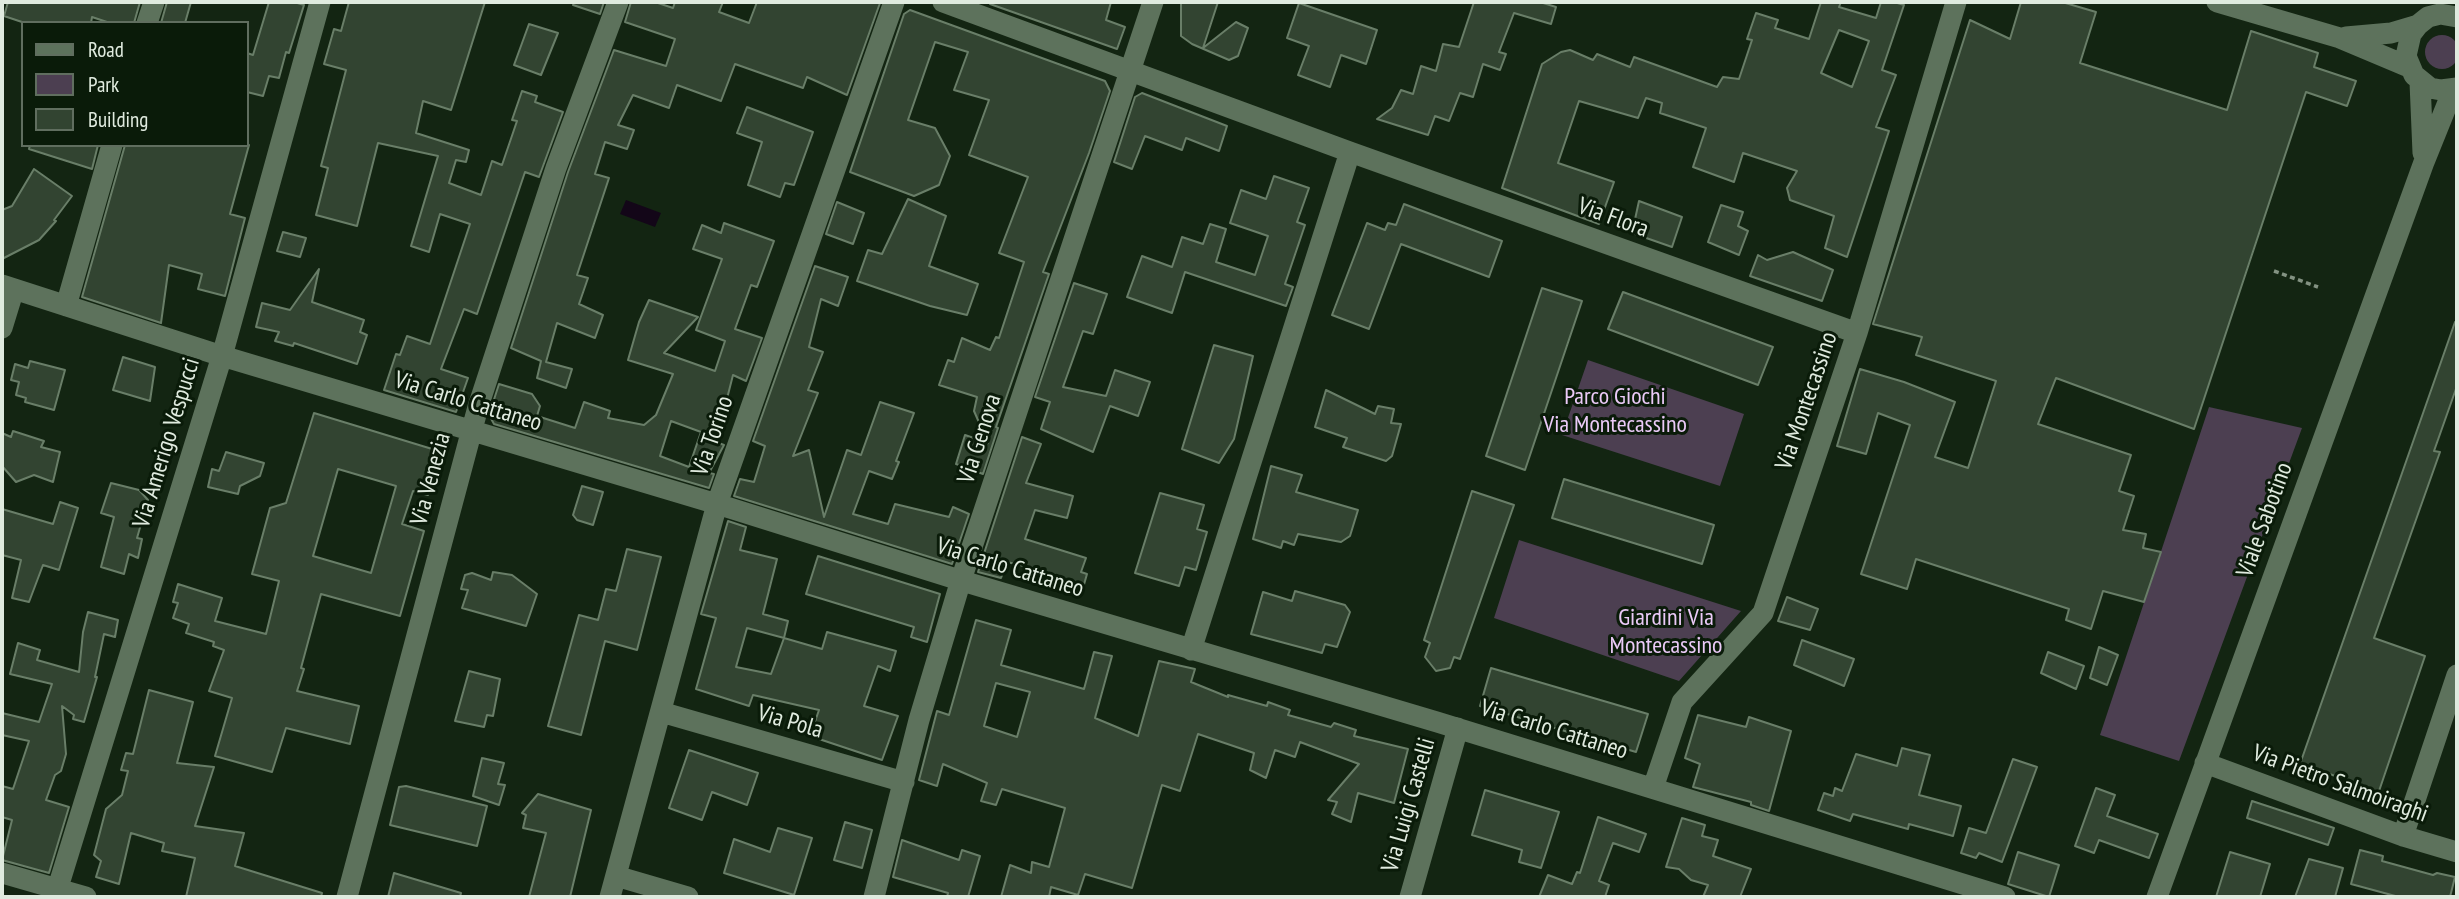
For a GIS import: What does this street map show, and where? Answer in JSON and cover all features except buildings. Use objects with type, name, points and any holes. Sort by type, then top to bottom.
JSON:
[{"type":"street","points":[[148,21],[153,2]]},
{"type":"street","name":"Via Amerigo Vespucci","points":[[56,893],[222,356],[320,2]]},
{"type":"street","name":"Via Venezia","points":[[347,897],[471,430],[556,168],[618,2]]},
{"type":"street","name":"Via Torino","points":[[610,897],[717,504],[894,2]]},
{"type":"street","name":"Via Flora","points":[[943,2],[1350,152],[1857,333]]},
{"type":"street","name":"Via Genova","points":[[874,897],[919,720],[961,580],[1153,2]]},
{"type":"street","name":"Via Montecassino","points":[[1653,788],[1682,702],[1763,613],[1857,333],[1956,2]]},
{"type":"street","points":[[2217,2],[2340,38],[2415,74],[2430,88],[2455,89]]},
{"type":"street","points":[[2423,21],[2452,2]]},
{"type":"street","points":[[2340,38],[2391,33],[2440,14],[2457,17]]},
{"type":"street","name":"Viale Sabotino","points":[[2423,21],[2411,34],[2406,56],[2415,74],[2424,162]]},
{"type":"street","name":"Viale Sabotino","points":[[2157,897],[2424,162],[2455,89]]},
{"type":"street","points":[[66,306],[111,147]]},
{"type":"street","points":[[1191,650],[1350,152]]},
{"type":"street","points":[[2,328],[8,287]]},
{"type":"street","name":"Via Carlo Cattaneo","points":[[8,287],[222,356],[1191,650],[1458,728],[2005,897]]},
{"type":"street","points":[[2403,836],[2457,675]]},
{"type":"street","name":"Via Pola","points":[[661,712],[904,782]]},
{"type":"street","name":"Via Luigi Castelli","points":[[1410,897],[1458,728]]},
{"type":"street","name":"Via Pietro Salmoiraghi","points":[[2205,763],[2403,836],[2457,852]]},
{"type":"street","points":[[2,873],[56,893],[86,897]]},
{"type":"street","points":[[616,876],[688,897]]},
{"type":"path","points":[[2274,271],[2318,288]]},
{"type":"green space","points":[[2442,35],[2454,40],[2459,52],[2454,64],[2442,69],[2430,64],[2425,52],[2430,40]]},
{"type":"green space","name":"Parco Giochi Via Montecassino","points":[[1588,360],[1744,414],[1720,486],[1562,435]]},
{"type":"green space","points":[[2209,407],[2302,428],[2179,761],[2100,735]]},
{"type":"green space","name":"Giardini Via Montecassino","points":[[1519,540],[1741,611],[1679,681],[1494,618]]},
{"type":"shaded area","points":[[626,200],[661,213],[655,227],[620,214]]}]
